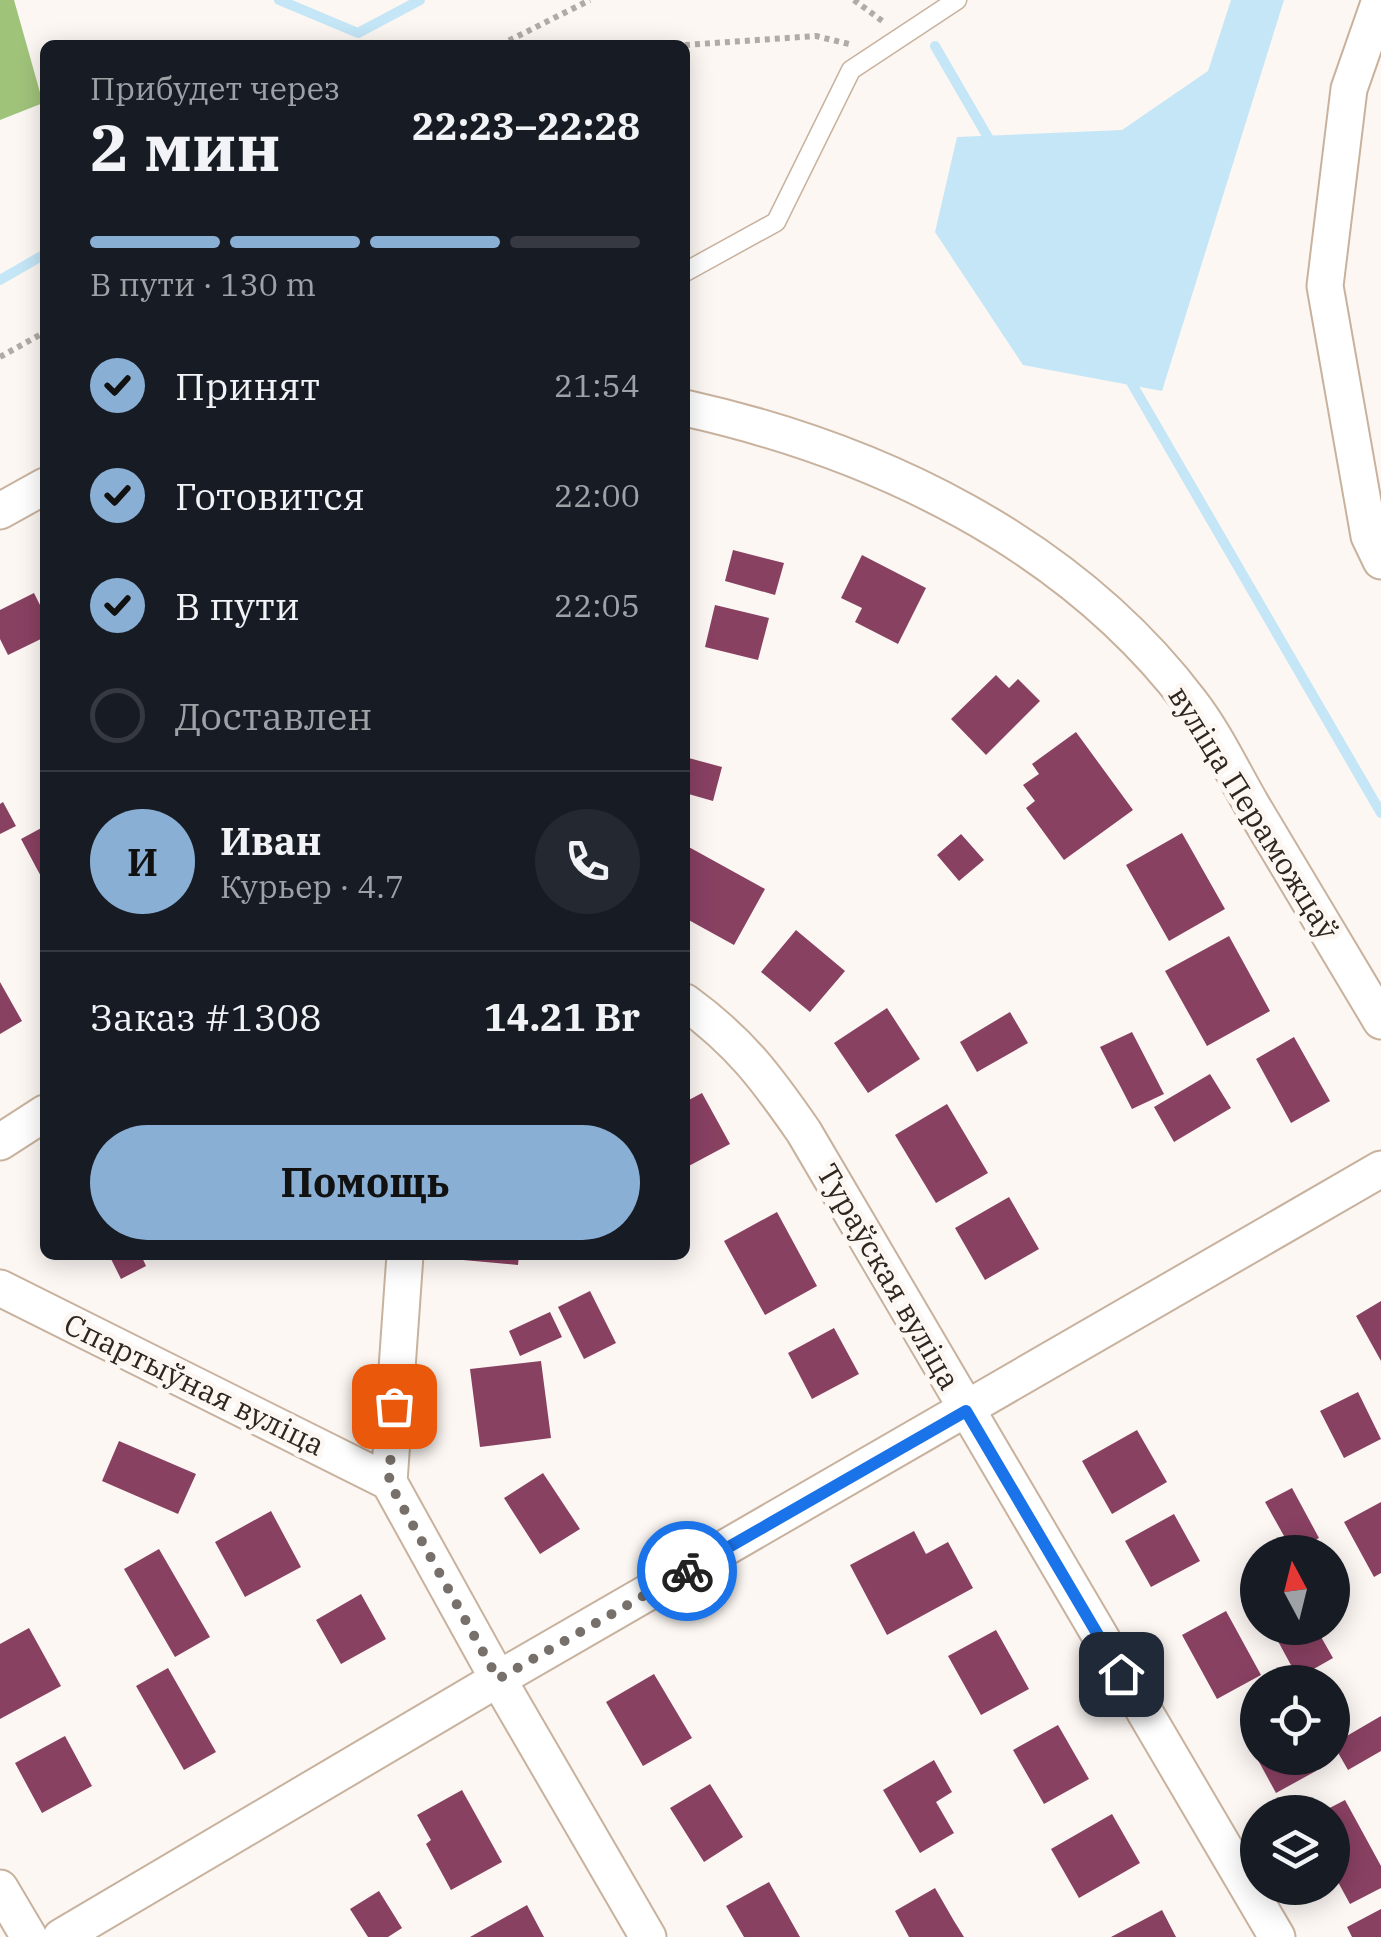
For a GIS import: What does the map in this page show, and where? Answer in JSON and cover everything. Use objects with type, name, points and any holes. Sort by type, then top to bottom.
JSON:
[{"type":"street","points":[[1380,0],[1348,89],[1325,286],[1369,536],[1381,561]]},
{"type":"street","name":"вуліца Пераможцаў","points":[[690,409],[743,421],[869,465],[964,508],[1047,562],[1136,638],[1193,705],[1381,1022]]},
{"type":"street","points":[[0,512],[40,489]]},
{"type":"street","name":"Тураўская вуліца","points":[[690,1006],[724,1030],[766,1076],[795,1118],[1277,1937]]},
{"type":"street","points":[[0,1142],[40,1117]]},
{"type":"street","points":[[62,1937],[498,1679],[1381,1169]]},
{"type":"street","points":[[406,1260],[389,1482],[648,1937]]},
{"type":"street","name":"Спартыўная вуліца","points":[[0,1288],[389,1482]]},
{"type":"street","points":[[0,1888],[29,1937]]},
{"type":"lane","points":[[690,269],[776,222],[851,70],[957,0]]},
{"type":"path","points":[[510,40],[590,0]]},
{"type":"path","points":[[854,0],[902,36]]},
{"type":"path","points":[[690,45],[816,36],[880,52]]},
{"type":"path","points":[[0,356],[40,335]]},
{"type":"green space","points":[[0,0],[14,0],[40,104],[0,120]]},
{"type":"water","points":[[1231,0],[1284,0],[1162,391],[1023,365],[935,232],[957,137],[1122,130],[1208,71]]},
{"type":"building","points":[[733,550],[784,563],[775,595],[725,581]]},
{"type":"building","points":[[862,555],[926,588],[898,644],[855,622],[862,608],[841,598]]},
{"type":"building","points":[[34,593],[40,605],[40,639],[8,655],[0,639],[0,610]]},
{"type":"building","points":[[715,605],[769,618],[758,660],[705,647]]},
{"type":"building","points":[[996,675],[1009,688],[1018,679],[1040,701],[986,755],[951,719]]},
{"type":"building","points":[[1076,732],[1133,810],[1064,860],[1026,808],[1035,801],[1023,785],[1039,774],[1032,764]]},
{"type":"building","points":[[690,758],[722,767],[713,801],[690,794]]},
{"type":"building","points":[[3,802],[16,826],[0,834],[0,804]]},
{"type":"building","points":[[40,829],[40,875],[21,839]]},
{"type":"building","points":[[1182,833],[1225,909],[1169,941],[1126,865]]},
{"type":"building","points":[[961,834],[984,860],[959,881],[937,855]]},
{"type":"building","points":[[690,848],[765,889],[734,945],[690,921]]},
{"type":"building","points":[[796,930],[845,971],[810,1012],[761,972]]},
{"type":"building","points":[[1229,936],[1270,1011],[1207,1046],[1165,971]]},
{"type":"building","points":[[0,982],[22,1021],[0,1034]]},
{"type":"building","points":[[887,1008],[920,1059],[868,1093],[834,1043]]},
{"type":"building","points":[[1010,1012],[1028,1043],[977,1072],[960,1042]]},
{"type":"building","points":[[1132,1032],[1164,1094],[1132,1109],[1100,1047]]},
{"type":"building","points":[[1294,1037],[1330,1101],[1291,1123],[1256,1059]]},
{"type":"building","points":[[1210,1074],[1231,1108],[1174,1142],[1154,1107]]},
{"type":"building","points":[[702,1093],[730,1144],[690,1165],[690,1099]]},
{"type":"building","points":[[947,1104],[988,1173],[936,1203],[895,1135]]},
{"type":"building","points":[[1009,1197],[1039,1249],[985,1280],[955,1228]]},
{"type":"building","points":[[777,1212],[817,1286],[765,1315],[724,1241]]},
{"type":"building","points":[[112,1260],[143,1260],[146,1266],[121,1279]]},
{"type":"building","points":[[463,1260],[518,1260],[518,1265]]},
{"type":"building","points":[[590,1291],[616,1343],[584,1359],[558,1307]]},
{"type":"building","points":[[1381,1301],[1381,1361],[1356,1316]]},
{"type":"building","points":[[550,1312],[562,1337],[520,1356],[509,1331]]},
{"type":"building","points":[[834,1328],[859,1374],[812,1399],[788,1353]]},
{"type":"building","points":[[541,1361],[551,1438],[480,1447],[470,1369]]},
{"type":"building","points":[[1358,1392],[1381,1439],[1344,1458],[1320,1411]]},
{"type":"building","points":[[1137,1430],[1167,1482],[1112,1514],[1082,1461]]},
{"type":"building","points":[[119,1441],[196,1474],[178,1514],[102,1481]]},
{"type":"building","points":[[543,1473],[580,1529],[540,1554],[504,1498]]},
{"type":"building","points":[[1292,1488],[1317,1535],[1283,1535],[1265,1502]]},
{"type":"building","points":[[1381,1502],[1381,1573],[1374,1577],[1344,1522]]},
{"type":"building","points":[[271,1511],[301,1567],[245,1597],[215,1542]]},
{"type":"building","points":[[1174,1514],[1200,1561],[1151,1587],[1125,1541]]},
{"type":"building","points":[[914,1531],[926,1554],[948,1542],[973,1588],[887,1635],[850,1565]]},
{"type":"building","points":[[159,1549],[210,1637],[175,1657],[124,1569]]},
{"type":"building","points":[[361,1594],[386,1639],[341,1664],[316,1620]]},
{"type":"building","points":[[1226,1611],[1240,1637],[1240,1645],[1245,1645],[1256,1665],[1240,1665],[1240,1686],[1217,1699],[1182,1635]]},
{"type":"building","points":[[29,1628],[61,1686],[0,1719],[0,1644]]},
{"type":"building","points":[[996,1630],[1029,1689],[981,1715],[948,1656]]},
{"type":"building","points":[[1280,1645],[1326,1645],[1333,1658],[1321,1665],[1291,1665]]},
{"type":"building","points":[[168,1668],[216,1752],[184,1770],[136,1686]]},
{"type":"building","points":[[654,1674],[692,1738],[643,1766],[606,1702]]},
{"type":"building","points":[[1381,1716],[1381,1751],[1350,1769],[1350,1734]]},
{"type":"building","points":[[1058,1725],[1089,1779],[1044,1804],[1013,1750]]},
{"type":"building","points":[[65,1736],[92,1786],[42,1813],[15,1763]]},
{"type":"building","points":[[934,1760],[952,1792],[936,1802],[954,1833],[920,1853],[883,1790]]},
{"type":"building","points":[[1266,1775],[1309,1775],[1276,1793]]},
{"type":"building","points":[[710,1784],[743,1837],[704,1862],[670,1808]]},
{"type":"building","points":[[462,1790],[502,1862],[451,1890],[426,1844],[431,1840],[417,1815]]},
{"type":"building","points":[[1350,1809],[1381,1866],[1381,1888],[1350,1904]]},
{"type":"building","points":[[1112,1814],[1140,1863],[1079,1898],[1051,1849]]},
{"type":"building","points":[[769,1882],[800,1937],[744,1937],[726,1906]]},
{"type":"building","points":[[935,1888],[964,1937],[909,1937],[895,1911]]},
{"type":"building","points":[[379,1891],[402,1928],[388,1937],[368,1937],[350,1909]]},
{"type":"building","points":[[527,1905],[544,1937],[470,1937]]},
{"type":"building","points":[[1381,1909],[1381,1937],[1352,1937],[1347,1927]]},
{"type":"building","points":[[1162,1910],[1176,1937],[1111,1937]]},
{"type":"waterway","points":[[279,0],[358,33],[420,0]]},
{"type":"waterway","points":[[935,46],[993,146]]},
{"type":"waterway","points":[[0,280],[40,257]]},
{"type":"waterway","points":[[1128,377],[1381,813]]},
{"type":"way so far","points":[[394,1406],[389,1482],[498,1679],[687,1571]]},
{"type":"route","points":[[687,1571],[966,1411],[1121,1674]]}]
